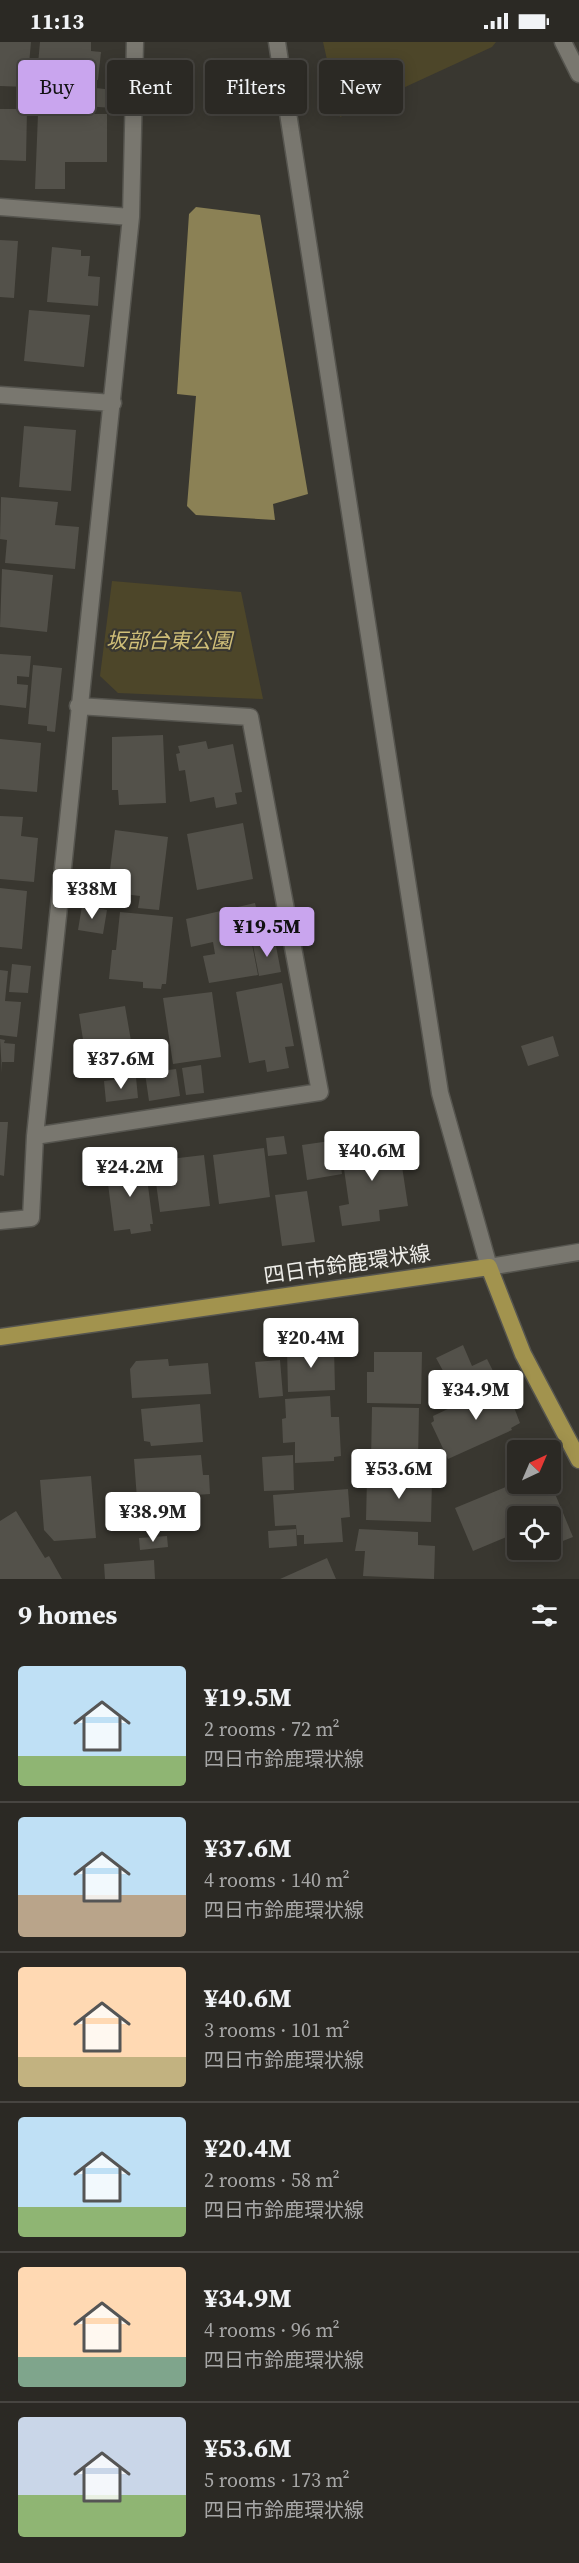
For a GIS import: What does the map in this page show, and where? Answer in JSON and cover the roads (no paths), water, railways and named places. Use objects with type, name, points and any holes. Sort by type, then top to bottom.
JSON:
[{"type":"main road","name":"四日市鈴鹿環状線","points":[[0,1337],[489,1267]]},
{"type":"main road","points":[[489,1267],[523,1354],[579,1460]]},
{"type":"street","points":[[0,1221],[31,1218],[35,1136],[78,706],[113,404],[131,217],[135,42]]},
{"type":"street","points":[[276,42],[440,1093],[489,1267],[579,1252]]},
{"type":"street","points":[[563,42],[579,74]]},
{"type":"street","points":[[0,207],[131,217]]},
{"type":"street","points":[[0,395],[113,404]]},
{"type":"street","points":[[35,1136],[320,1092],[250,717],[78,706]]},
{"type":"park label","name":"坂部台東公園","points":[[169,640]]}]
